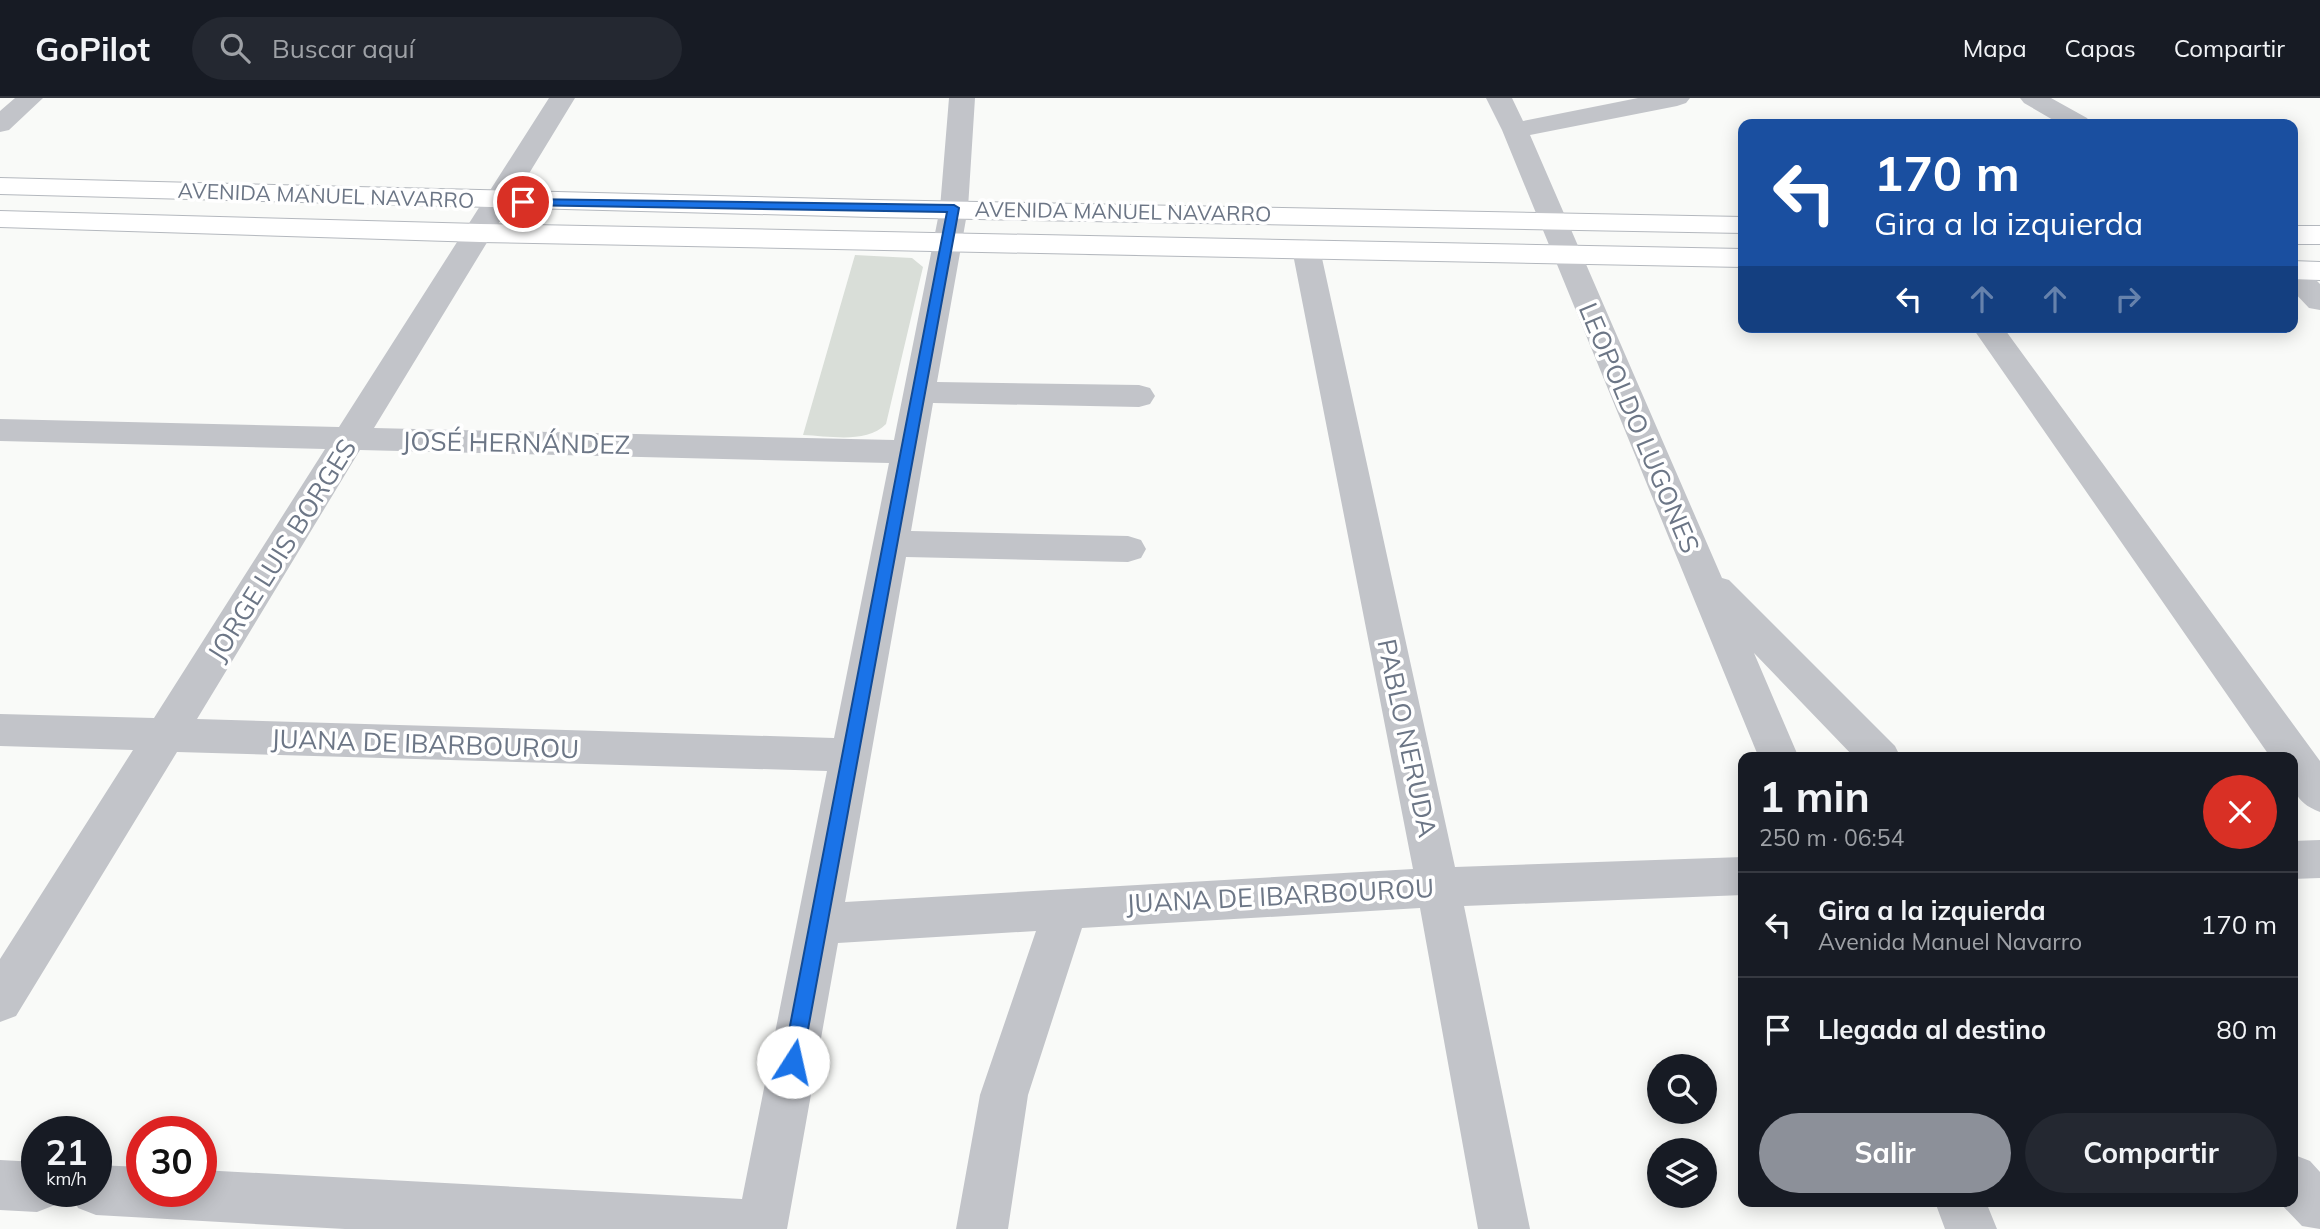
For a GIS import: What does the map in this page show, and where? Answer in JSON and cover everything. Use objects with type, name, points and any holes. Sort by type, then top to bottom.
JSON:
[{"type":"main road","name":"AVENIDA MANUEL NAVARRO","points":[[0,186],[488,217]]},
{"type":"main road","name":"AVENIDA MANUEL NAVARRO","points":[[0,219],[488,217],[950,225],[1554,222],[1738,225]]},
{"type":"main road","name":"AVENIDA MANUEL NAVARRO","points":[[950,225],[1306,248],[1738,258]]},
{"type":"main road","points":[[2298,235],[2320,235]]},
{"type":"main road","points":[[2298,271],[2320,271]]},
{"type":"street","points":[[0,124],[30,98]]},
{"type":"street","name":"JORGE LUIS BORGES","points":[[0,1000],[562,98]]},
{"type":"street","points":[[112,1191],[762,1226],[950,225],[962,98]]},
{"type":"street","name":"LEOPOLDO LUGONES","points":[[1499,98],[1515,130],[1776,752]]},
{"type":"street","points":[[1515,130],[1677,98]]},
{"type":"street","points":[[2033,98],[2069,119]]},
{"type":"street","name":"PABLO NERUDA","points":[[1306,248],[1438,887],[1504,1229]]},
{"type":"street","points":[[2298,277],[2320,301]]},
{"type":"street","points":[[1991,333],[2290,752]]},
{"type":"street","points":[[918,392],[1139,396]]},
{"type":"street","name":"JOSÉ HERNÁNDEZ","points":[[0,430],[906,452]]},
{"type":"street","points":[[889,544],[1128,549]]},
{"type":"street","points":[[1700,573],[1875,752]]},
{"type":"street","name":"JUANA DE IBARBOUROU","points":[[0,730],[165,737],[850,755]]},
{"type":"street","points":[[2298,763],[2320,794]]},
{"type":"street","points":[[2298,860],[2320,859]]},
{"type":"street","name":"JUANA DE IBARBOUROU","points":[[818,924],[1438,887],[1738,876]]},
{"type":"street","points":[[982,1229],[1004,1095],[1066,909]]},
{"type":"street","points":[[0,1185],[21,1186]]},
{"type":"street","points":[[2298,1185],[2320,1208]]},
{"type":"street","points":[[1962,1207],[1971,1229]]},
{"type":"shaded area","points":[[855,255],[912,258],[923,267],[886,424],[858,437],[803,435]]},
{"type":"route","points":[[523,202],[954,208],[793,1062]]}]
